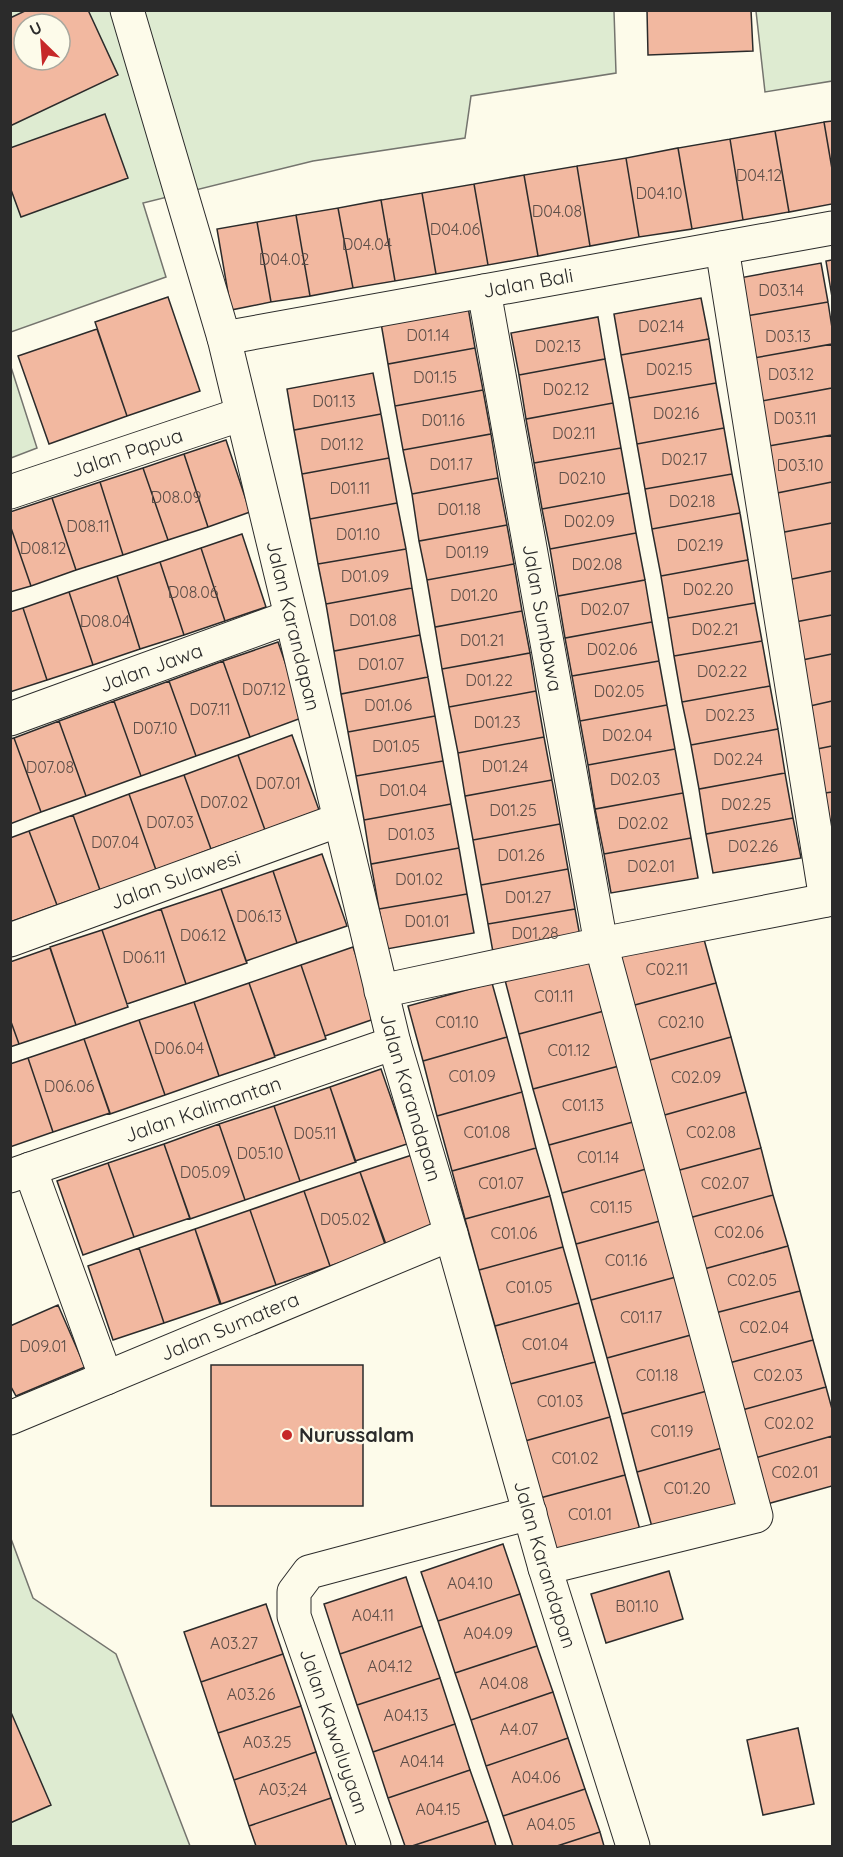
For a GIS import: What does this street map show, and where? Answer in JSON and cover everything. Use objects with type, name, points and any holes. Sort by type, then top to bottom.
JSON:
[{"type":"street","name":"Jalan Karandapan","points":[[127,10],[224,338],[394,1043],[451,1234],[545,1568],[633,1846]]},
{"type":"street","name":"Jalan Bali","points":[[224,338],[832,228]]},
{"type":"street","points":[[381,991],[829,899],[722,248]]},
{"type":"street","name":"Jalan Sumbawa","points":[[484,291],[601,944],[756,1516],[545,1568]]},
{"type":"street","name":"Jalan Papua","points":[[10,492],[242,414]]},
{"type":"street","name":"Jalan Jawa","points":[[10,719],[290,617]]},
{"type":"street","name":"Jalan Sulawesi","points":[[10,940],[339,820]]},
{"type":"street","name":"Jalan Kalimantan","points":[[20,1172],[394,1043]]},
{"type":"street","points":[[20,1172],[106,1378]]},
{"type":"street","name":"Jalan Sumatera","points":[[10,1418],[451,1234]]},
{"type":"street","name":"Jalan Kawaluyaan","points":[[374,1846],[294,1616],[294,1592],[309,1572],[530,1513]]},
{"type":"green space","points":[[10,11],[614,11],[616,73],[471,96],[465,138],[313,161],[143,203],[166,277],[11,332]]},
{"type":"green space","points":[[756,11],[832,11],[832,81],[765,92]]},
{"type":"green space","points":[[10,364],[37,448],[11,458],[10,458]]},
{"type":"green space","points":[[10,1536],[33,1598],[116,1654],[190,1846],[11,1846]]},
{"type":"building","points":[[27,10],[88,10],[118,75],[10,126],[10,18],[12,17],[12,72],[72,72],[72,12],[23,12]]},
{"type":"building","points":[[647,10],[751,10],[753,51],[648,55]]},
{"type":"building","points":[[105,114],[128,178],[21,217],[10,187],[10,148]]},
{"type":"building","points":[[832,121],[832,169],[824,122]]},
{"type":"building","points":[[824,122],[832,169],[832,204],[789,212],[775,131]]},
{"type":"building","points":[[775,131],[789,212],[743,220],[730,139]]},
{"type":"building","points":[[730,139],[743,220],[692,229],[678,148]]},
{"type":"building","points":[[678,148],[692,229],[639,237],[626,158]]},
{"type":"building","points":[[626,158],[639,237],[590,246],[577,166]]},
{"type":"building","points":[[577,166],[590,246],[538,256],[524,175]]},
{"type":"building","points":[[524,175],[538,256],[488,265],[474,184]]},
{"type":"building","points":[[474,184],[488,265],[436,274],[422,193]]},
{"type":"building","points":[[422,193],[436,274],[395,281],[381,200]]},
{"type":"building","points":[[381,200],[395,281],[353,288],[338,208]]},
{"type":"building","points":[[338,208],[353,288],[310,296],[296,215]]},
{"type":"building","points":[[296,215],[310,296],[271,302],[257,222]]},
{"type":"building","points":[[257,222],[271,302],[231,310],[217,229]]},
{"type":"building","points":[[832,260],[832,297],[826,261]]},
{"type":"building","points":[[821,263],[828,302],[740,317],[734,279]]},
{"type":"building","points":[[168,297],[200,391],[127,416],[95,322]]},
{"type":"building","points":[[701,298],[709,339],[621,355],[614,314]]},
{"type":"building","points":[[828,302],[832,344],[748,359],[740,317]]},
{"type":"building","points":[[468,307],[475,348],[388,364],[381,323]]},
{"type":"building","points":[[598,317],[605,359],[519,375],[511,333]]},
{"type":"building","points":[[97,329],[127,416],[49,444],[18,356]]},
{"type":"building","points":[[709,339],[716,383],[629,398],[621,355]]},
{"type":"building","points":[[832,344],[832,388],[756,402],[748,359]]},
{"type":"building","points":[[475,348],[483,390],[395,406],[388,364]]},
{"type":"building","points":[[605,359],[613,403],[526,419],[519,375]]},
{"type":"building","points":[[373,373],[381,414],[294,430],[287,389]]},
{"type":"building","points":[[716,383],[724,428],[637,444],[629,398]]},
{"type":"building","points":[[832,388],[832,435],[763,447],[756,402]]},
{"type":"building","points":[[483,390],[491,434],[403,450],[395,406]]},
{"type":"building","points":[[613,403],[621,448],[534,463],[526,419]]},
{"type":"building","points":[[381,414],[389,458],[302,474],[294,430]]},
{"type":"building","points":[[724,428],[732,474],[645,489],[637,444]]},
{"type":"building","points":[[491,434],[498,478],[412,494],[403,450]]},
{"type":"building","points":[[832,435],[832,482],[772,494],[763,447]]},
{"type":"building","points":[[226,440],[250,512],[208,527],[184,454]]},
{"type":"building","points":[[621,448],[629,493],[542,509],[534,463]]},
{"type":"building","points":[[184,454],[208,527],[168,540],[143,468]]},
{"type":"building","points":[[389,458],[397,503],[310,519],[302,474]]},
{"type":"building","points":[[143,468],[168,540],[123,555],[100,482]]},
{"type":"building","points":[[732,474],[740,513],[652,529],[645,489]]},
{"type":"building","points":[[498,478],[507,525],[419,541],[412,494]]},
{"type":"building","points":[[100,482],[123,555],[76,570],[52,498]]},
{"type":"building","points":[[832,482],[832,523],[779,533],[772,494]]},
{"type":"building","points":[[629,493],[636,533],[550,549],[542,509]]},
{"type":"building","points":[[52,498],[76,570],[31,586],[10,525],[10,512]]},
{"type":"building","points":[[397,503],[406,549],[318,564],[310,519]]},
{"type":"building","points":[[740,513],[748,560],[661,576],[652,529]]},
{"type":"building","points":[[832,523],[832,571],[787,580],[779,533]]},
{"type":"building","points":[[10,525],[31,586],[10,592]]},
{"type":"building","points":[[507,525],[514,564],[427,580],[419,541]]},
{"type":"building","points":[[636,533],[645,580],[558,596],[550,549]]},
{"type":"building","points":[[242,534],[266,607],[225,621],[201,548]]},
{"type":"building","points":[[201,548],[225,621],[184,635],[160,562]]},
{"type":"building","points":[[406,549],[412,588],[326,604],[318,564]]},
{"type":"building","points":[[748,560],[755,603],[668,618],[661,576]]},
{"type":"building","points":[[160,562],[184,635],[140,649],[117,576]]},
{"type":"building","points":[[514,564],[522,611],[435,627],[427,580]]},
{"type":"building","points":[[832,571],[832,615],[795,622],[787,580]]},
{"type":"building","points":[[117,576],[140,649],[93,665],[69,592]]},
{"type":"building","points":[[645,580],[652,622],[565,638],[558,596]]},
{"type":"building","points":[[412,588],[420,635],[334,651],[326,604]]},
{"type":"building","points":[[69,592],[93,665],[47,680],[23,608]]},
{"type":"building","points":[[755,603],[762,641],[674,656],[668,618]]},
{"type":"building","points":[[23,608],[47,680],[10,692],[10,612]]},
{"type":"building","points":[[522,611],[530,653],[442,669],[435,627]]},
{"type":"building","points":[[832,615],[832,654],[802,660],[795,622]]},
{"type":"building","points":[[652,622],[659,661],[572,676],[565,638]]},
{"type":"building","points":[[420,635],[428,677],[341,694],[334,651]]},
{"type":"building","points":[[762,641],[770,686],[682,702],[674,656]]},
{"type":"building","points":[[278,642],[304,717],[250,737],[223,661]]},
{"type":"building","points":[[530,653],[536,691],[449,707],[442,669]]},
{"type":"building","points":[[832,654],[832,701],[810,706],[802,660]]},
{"type":"building","points":[[223,661],[250,737],[196,756],[169,681]]},
{"type":"building","points":[[659,661],[667,705],[580,721],[572,676]]},
{"type":"building","points":[[428,677],[435,716],[348,732],[341,694]]},
{"type":"building","points":[[169,681],[196,756],[141,776],[114,701]]},
{"type":"building","points":[[770,686],[778,729],[691,745],[682,702]]},
{"type":"building","points":[[536,691],[544,737],[458,753],[449,707]]},
{"type":"building","points":[[114,701],[141,776],[86,796],[59,721]]},
{"type":"building","points":[[832,701],[832,746],[817,749],[810,706]]},
{"type":"building","points":[[667,705],[675,749],[588,765],[580,721]]},
{"type":"building","points":[[435,716],[443,761],[356,776],[348,732]]},
{"type":"building","points":[[59,721],[86,796],[41,812],[14,738]]},
{"type":"building","points":[[778,729],[785,773],[699,789],[691,745]]},
{"type":"building","points":[[292,735],[319,810],[265,830],[238,755]]},
{"type":"building","points":[[544,737],[552,780],[465,796],[458,753]]},
{"type":"building","points":[[14,738],[41,812],[10,824],[10,739]]},
{"type":"building","points":[[832,746],[832,792],[825,793],[817,749]]},
{"type":"building","points":[[675,749],[683,793],[595,809],[588,765]]},
{"type":"building","points":[[238,755],[265,830],[211,849],[184,775]]},
{"type":"building","points":[[443,761],[451,804],[364,820],[356,776]]},
{"type":"building","points":[[785,773],[793,818],[706,834],[699,789]]},
{"type":"building","points":[[184,775],[211,849],[156,870],[129,794]]},
{"type":"building","points":[[552,780],[560,824],[473,840],[465,796]]},
{"type":"building","points":[[832,792],[832,834],[825,793]]},
{"type":"building","points":[[683,793],[691,838],[604,854],[595,809]]},
{"type":"building","points":[[129,794],[156,870],[100,890],[73,815]]},
{"type":"building","points":[[451,804],[459,848],[371,864],[364,820]]},
{"type":"building","points":[[73,815],[100,890],[57,905],[29,831]]},
{"type":"building","points":[[793,818],[801,858],[713,873],[706,834]]},
{"type":"building","points":[[560,824],[568,869],[481,885],[473,840]]},
{"type":"building","points":[[29,831],[57,905],[10,922],[10,838]]},
{"type":"building","points":[[691,838],[698,878],[611,893],[604,854]]},
{"type":"building","points":[[459,848],[467,894],[379,909],[371,864]]},
{"type":"building","points":[[322,854],[347,926],[297,943],[273,871]]},
{"type":"building","points":[[568,869],[575,909],[488,924],[481,885]]},
{"type":"building","points":[[273,871],[297,943],[246,961],[221,889]]},
{"type":"building","points":[[221,889],[247,963],[186,984],[161,909]]},
{"type":"building","points":[[467,894],[474,933],[387,949],[379,909]]},
{"type":"building","points":[[161,909],[186,984],[127,1004],[102,930]]},
{"type":"building","points":[[575,909],[581,942],[494,958],[488,924]]},
{"type":"building","points":[[102,930],[128,1007],[76,1025],[50,947]]},
{"type":"building","points":[[702,932],[716,983],[631,1006],[618,955]]},
{"type":"building","points":[[353,947],[377,1018],[325,1036],[301,965]]},
{"type":"building","points":[[50,948],[76,1025],[19,1044],[10,1019],[10,962]]},
{"type":"building","points":[[589,957],[604,1011],[519,1034],[505,980]]},
{"type":"building","points":[[301,965],[326,1039],[275,1056],[249,983]]},
{"type":"building","points":[[249,983],[275,1057],[219,1076],[194,1002]]},
{"type":"building","points":[[492,983],[507,1037],[423,1061],[408,1006]]},
{"type":"building","points":[[716,983],[731,1037],[646,1061],[631,1006]]},
{"type":"building","points":[[194,1002],[219,1076],[165,1095],[139,1020]]},
{"type":"building","points":[[604,1011],[619,1066],[533,1089],[519,1034]]},
{"type":"building","points":[[10,1019],[19,1044],[10,1047]]},
{"type":"building","points":[[139,1020],[165,1095],[110,1114],[84,1039]]},
{"type":"building","points":[[507,1037],[522,1092],[437,1116],[423,1061]]},
{"type":"building","points":[[731,1037],[746,1092],[661,1116],[646,1061]]},
{"type":"building","points":[[84,1039],[110,1113],[53,1132],[28,1058]]},
{"type":"building","points":[[28,1058],[53,1132],[10,1147],[10,1064]]},
{"type":"building","points":[[619,1066],[633,1122],[549,1145],[533,1089]]},
{"type":"building","points":[[381,1069],[407,1144],[355,1161],[330,1087]]},
{"type":"building","points":[[330,1087],[356,1162],[300,1181],[274,1106]]},
{"type":"building","points":[[522,1092],[536,1148],[452,1171],[437,1116]]},
{"type":"building","points":[[746,1092],[761,1148],[676,1171],[661,1116]]},
{"type":"building","points":[[274,1106],[300,1181],[245,1200],[219,1124]]},
{"type":"building","points":[[633,1122],[646,1169],[562,1193],[549,1145]]},
{"type":"building","points":[[219,1124],[245,1200],[190,1219],[164,1144]]},
{"type":"building","points":[[164,1144],[190,1218],[134,1237],[108,1163]]},
{"type":"building","points":[[536,1148],[550,1196],[465,1219],[452,1171]]},
{"type":"building","points":[[761,1148],[773,1195],[689,1218],[676,1171]]},
{"type":"building","points":[[412,1155],[437,1229],[386,1247],[360,1172]]},
{"type":"building","points":[[108,1163],[134,1237],[83,1255],[57,1181]]},
{"type":"building","points":[[646,1169],[660,1221],[576,1244],[562,1193]]},
{"type":"building","points":[[360,1172],[387,1247],[330,1266],[304,1191]]},
{"type":"building","points":[[304,1191],[330,1266],[276,1285],[250,1210]]},
{"type":"building","points":[[773,1195],[788,1246],[704,1269],[689,1218]]},
{"type":"building","points":[[550,1196],[563,1247],[479,1270],[465,1219]]},
{"type":"building","points":[[250,1210],[276,1285],[221,1304],[195,1229]]},
{"type":"building","points":[[660,1221],[676,1277],[591,1300],[576,1244]]},
{"type":"building","points":[[195,1229],[220,1304],[164,1323],[139,1248]]},
{"type":"building","points":[[788,1246],[800,1291],[715,1313],[704,1269]]},
{"type":"building","points":[[563,1247],[579,1303],[495,1326],[479,1270]]},
{"type":"building","points":[[139,1248],[164,1323],[113,1340],[88,1266]]},
{"type":"building","points":[[676,1277],[691,1335],[607,1358],[591,1300]]},
{"type":"building","points":[[800,1291],[813,1340],[729,1363],[715,1313]]},
{"type":"building","points":[[579,1303],[595,1362],[510,1384],[495,1326]]},
{"type":"building","points":[[58,1305],[85,1367],[16,1396],[10,1385],[10,1326]]},
{"type":"building","points":[[691,1335],[707,1391],[622,1414],[607,1358]]},
{"type":"building","points":[[813,1340],[826,1387],[742,1410],[729,1363]]},
{"type":"building","points":[[595,1362],[610,1417],[525,1441],[510,1384]]},
{"type":"building","name":"Nurussalam","points":[[211,1365],[363,1365],[363,1506],[211,1506]]},
{"type":"building","points":[[826,1387],[832,1409],[832,1436],[755,1458],[742,1410]]},
{"type":"building","points":[[707,1391],[722,1448],[637,1472],[622,1414]]},
{"type":"building","points":[[610,1417],[625,1475],[540,1498],[525,1441]]},
{"type":"building","points":[[832,1436],[832,1486],[767,1504],[755,1458]]},
{"type":"building","points":[[722,1448],[737,1504],[652,1527],[637,1472]]},
{"type":"building","points":[[625,1475],[640,1530],[556,1553],[540,1498]]},
{"type":"building","points":[[503,1544],[520,1594],[438,1621],[421,1572]]},
{"type":"building","points":[[669,1571],[683,1619],[606,1643],[591,1594]]},
{"type":"building","points":[[406,1577],[422,1626],[340,1654],[324,1604]]},
{"type":"building","points":[[520,1594],[537,1646],[455,1673],[438,1621]]},
{"type":"building","points":[[266,1604],[283,1654],[201,1682],[184,1632]]},
{"type":"building","points":[[422,1626],[440,1678],[357,1705],[340,1654]]},
{"type":"building","points":[[537,1646],[553,1692],[471,1720],[455,1673]]},
{"type":"building","points":[[283,1654],[301,1706],[218,1733],[201,1682]]},
{"type":"building","points":[[440,1678],[455,1724],[373,1752],[357,1705]]},
{"type":"building","points":[[553,1692],[568,1738],[486,1766],[471,1720]]},
{"type":"building","points":[[301,1706],[316,1752],[234,1780],[218,1733]]},
{"type":"building","points":[[10,1710],[51,1805],[10,1823]]},
{"type":"building","points":[[455,1724],[470,1770],[388,1798],[373,1752]]},
{"type":"building","points":[[798,1728],[814,1804],[763,1815],[747,1740]]},
{"type":"building","points":[[568,1738],[585,1789],[503,1816],[486,1766]]},
{"type":"building","points":[[316,1752],[331,1798],[249,1826],[234,1780]]},
{"type":"building","points":[[470,1770],[488,1821],[412,1846],[405,1846],[388,1798]]},
{"type":"building","points":[[585,1789],[600,1832],[557,1846],[513,1846],[503,1816]]},
{"type":"building","points":[[331,1798],[347,1846],[256,1846],[249,1826]]},
{"type":"building","points":[[488,1821],[496,1846],[412,1846]]},
{"type":"building","points":[[600,1832],[604,1846],[557,1846]]},
{"type":"place","name":"Nurussalam","points":[[287,1435]]}]
